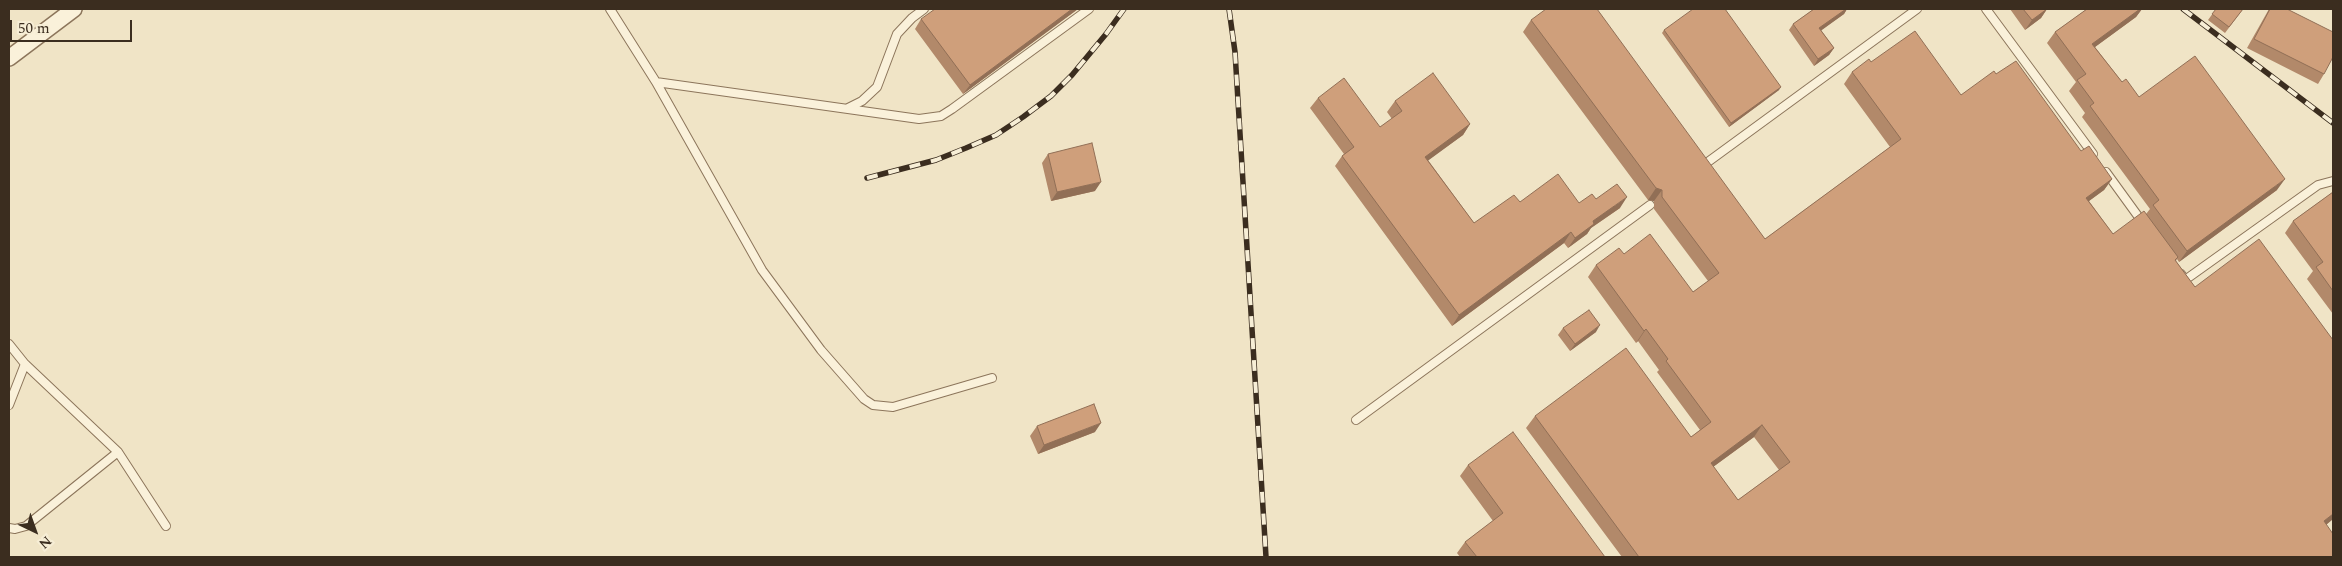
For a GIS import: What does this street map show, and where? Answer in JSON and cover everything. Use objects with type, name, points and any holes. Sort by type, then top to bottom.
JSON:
[{"type":"street","points":[[9,58],[74,9]]},
{"type":"lane","points":[[610,9],[656,82],[762,270],[821,350],[864,399],[873,405],[893,407],[992,378]]},
{"type":"lane","points":[[843,108],[854,106],[877,87],[898,34],[908,22],[924,9]]},
{"type":"lane","points":[[656,82],[919,119],[941,116],[1089,9]]},
{"type":"lane","points":[[1701,167],[1917,9]]},
{"type":"lane","points":[[1986,9],[2097,159]]},
{"type":"lane","points":[[2103,168],[2150,232]]},
{"type":"lane","points":[[2173,264],[2185,280],[2318,185],[2333,181]]},
{"type":"lane","points":[[1356,420],[1650,204]]},
{"type":"lane","points":[[9,344],[25,364],[118,452],[166,526]]},
{"type":"lane","points":[[9,405],[25,364]]},
{"type":"lane","points":[[9,528],[15,529],[26,526],[118,452]]},
{"type":"building","points":[[935,9],[1072,9],[970,85],[921,19]]},
{"type":"building","points":[[1546,9],[1597,9],[1765,239],[1901,139],[1852,72],[1869,59],[1871,62],[1915,31],[1961,95],[1994,71],[1996,74],[2016,61],[2081,151],[2089,146],[2112,179],[2086,198],[2113,234],[2144,211],[2178,257],[2175,260],[2195,287],[2259,239],[2333,340],[2333,514],[2324,521],[2333,534],[2333,557],[1639,557],[1535,416],[1626,348],[1691,437],[1711,422],[1666,361],[1668,359],[1646,329],[1644,331],[1596,265],[1619,248],[1624,254],[1650,234],[1693,292],[1719,273],[1662,197],[1662,190],[1656,188],[1531,20]],"holes":[[[1762,425],[1790,462],[1738,500],[1711,463]]]},
{"type":"building","points":[[1693,9],[1725,9],[1781,87],[1731,123],[1664,30]]},
{"type":"building","points":[[1814,9],[1846,9],[1819,28],[1834,48],[1818,59],[1793,24]]},
{"type":"building","points":[[2023,9],[2047,9],[2032,20]]},
{"type":"building","points":[[2087,9],[2140,9],[2092,44],[2122,82],[2126,79],[2139,97],[2195,56],[2285,179],[2187,251],[2153,205],[2159,200],[2090,106],[2094,103],[2077,80],[2086,74],[2055,32]]},
{"type":"building","points":[[2216,9],[2243,9],[2229,27],[2212,14]]},
{"type":"building","points":[[2270,9],[2287,9],[2333,32],[2333,57],[2324,74],[2254,39]]},
{"type":"building","points":[[1433,73],[1470,124],[1425,157],[1474,223],[1514,195],[1520,202],[1558,174],[1579,203],[1592,194],[1596,199],[1617,184],[1627,197],[1593,221],[1594,224],[1575,238],[1571,232],[1459,315],[1342,156],[1354,147],[1318,98],[1344,78],[1380,127],[1402,111],[1395,101]]},
{"type":"building","points":[[1092,143],[1101,182],[1057,192],[1048,154]]},
{"type":"building","points":[[2333,192],[2333,291],[2316,267],[2323,262],[2293,221]]},
{"type":"building","points":[[1589,310],[1600,325],[1575,344],[1563,328]]},
{"type":"building","points":[[1094,404],[1101,423],[1044,445],[1037,426]]},
{"type":"building","points":[[1513,432],[1605,557],[1477,557],[1465,542],[1503,513],[1468,465]]},
{"type":"railway","points":[[867,178],[936,160],[996,135],[1051,96],[1072,75],[1124,9]]},
{"type":"railway","points":[[1229,9],[1235,52],[1266,557]]},
{"type":"railway","points":[[2183,9],[2333,123]]}]
